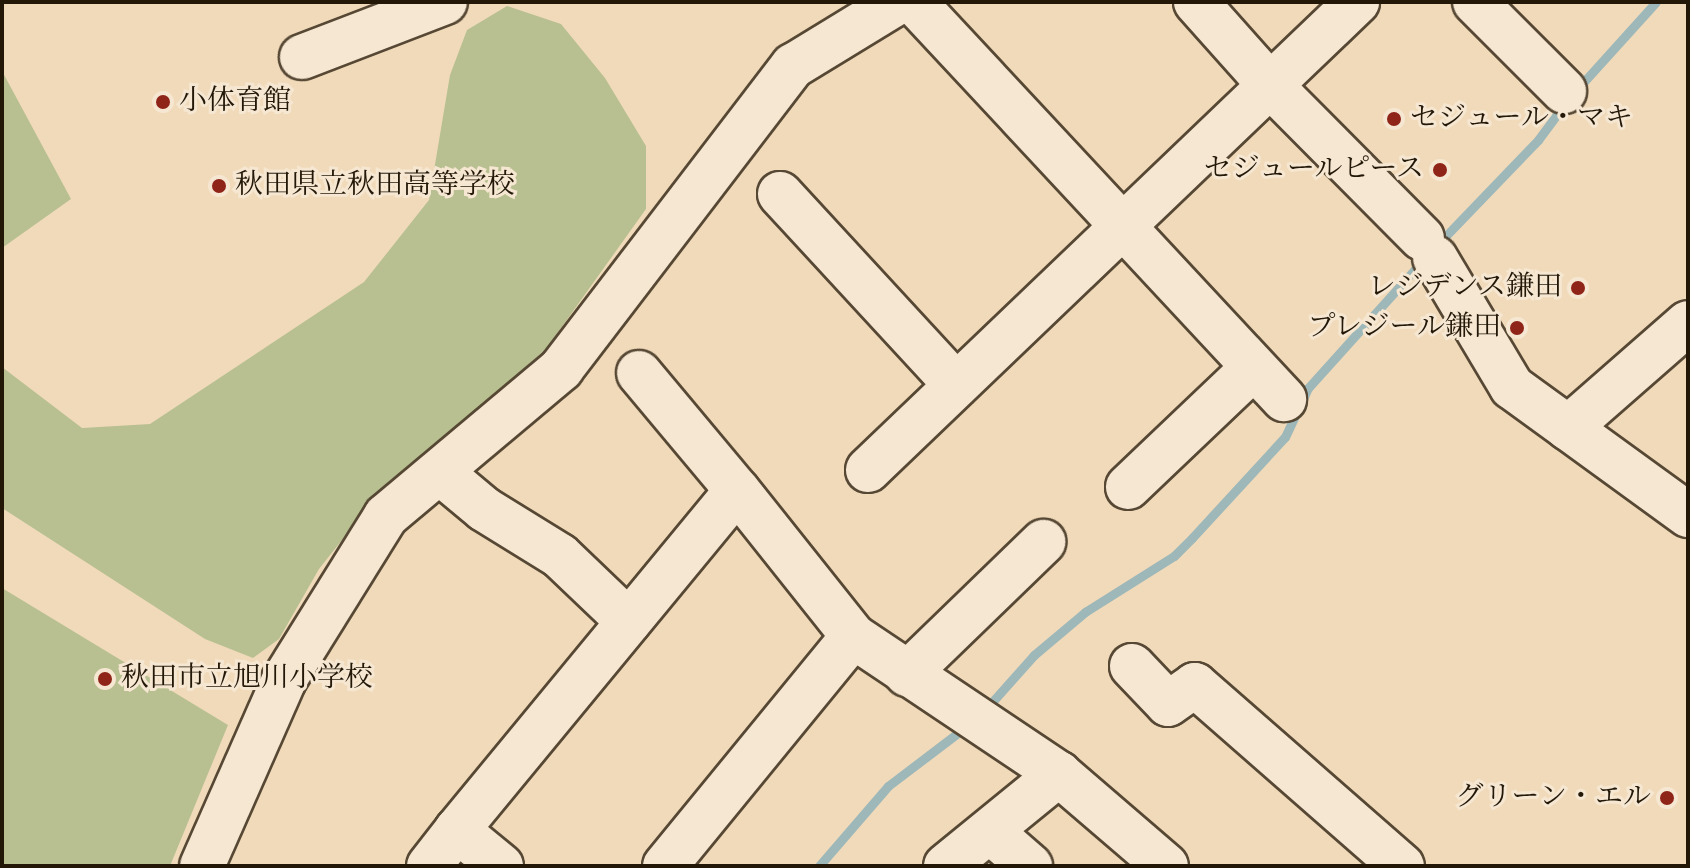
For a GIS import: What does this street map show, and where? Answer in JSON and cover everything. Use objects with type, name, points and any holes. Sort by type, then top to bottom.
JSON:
[{"type":"street","points":[[302,57],[445,2]]},
{"type":"street","points":[[202,866],[284,680],[386,516],[441,473],[561,369],[793,66],[898,2]]},
{"type":"street","points":[[914,2],[1284,399]]},
{"type":"street","points":[[1196,2],[1269,84],[1428,248],[1512,387],[1688,515]]},
{"type":"street","points":[[868,470],[1357,2]]},
{"type":"street","points":[[1475,2],[1564,91]]},
{"type":"street","points":[[780,194],[956,385]]},
{"type":"street","points":[[1568,428],[1688,323]]},
{"type":"street","points":[[1128,487],[1253,368]]},
{"type":"street","points":[[639,373],[853,636],[1059,774],[1166,866]]},
{"type":"street","points":[[441,473],[484,509],[560,556],[629,622]]},
{"type":"street","points":[[429,866],[737,490]]},
{"type":"street","points":[[907,674],[1043,542]]},
{"type":"street","points":[[665,866],[853,636]]},
{"type":"street","points":[[1132,666],[1168,704],[1195,685],[1402,866]]},
{"type":"street","points":[[946,866],[1059,774]]},
{"type":"street","points":[[457,830],[501,866]]},
{"type":"street","points":[[991,832],[1030,866]]},
{"type":"green space","points":[[507,6],[561,24],[605,78],[646,146],[646,209],[546,349],[365,511],[319,569],[279,639],[253,658],[205,639],[2,508],[2,367],[82,428],[150,424],[364,282],[429,200],[450,75],[467,30]]},
{"type":"green space","points":[[2,71],[71,199],[2,248]]},
{"type":"green space","name":"秋田市立旭川小学校","points":[[2,588],[228,725],[170,866],[2,866]]},
{"type":"waterway","points":[[1580,86],[1656,2]]},
{"type":"waterway","points":[[1437,245],[1538,140],[1564,105]]},
{"type":"waterway","points":[[985,710],[1034,655],[1085,612],[1174,556],[1192,538],[1285,437],[1308,388],[1424,259]]},
{"type":"waterway","points":[[819,866],[888,786],[963,729]]},
{"type":"place","name":"小体育館","points":[[163,102]]},
{"type":"place","name":"セジュール・マキ","points":[[1394,119]]},
{"type":"place","name":"セジュールピース","points":[[1440,170]]},
{"type":"place","name":"秋田県立秋田高等学校","points":[[219,186]]},
{"type":"place","name":"レジデンス鎌田","points":[[1578,288]]},
{"type":"place","name":"プレジール鎌田","points":[[1517,328]]},
{"type":"place","name":"秋田市立旭川小学校","points":[[105,679]]},
{"type":"place","name":"グリーン・エル","points":[[1667,798]]}]
